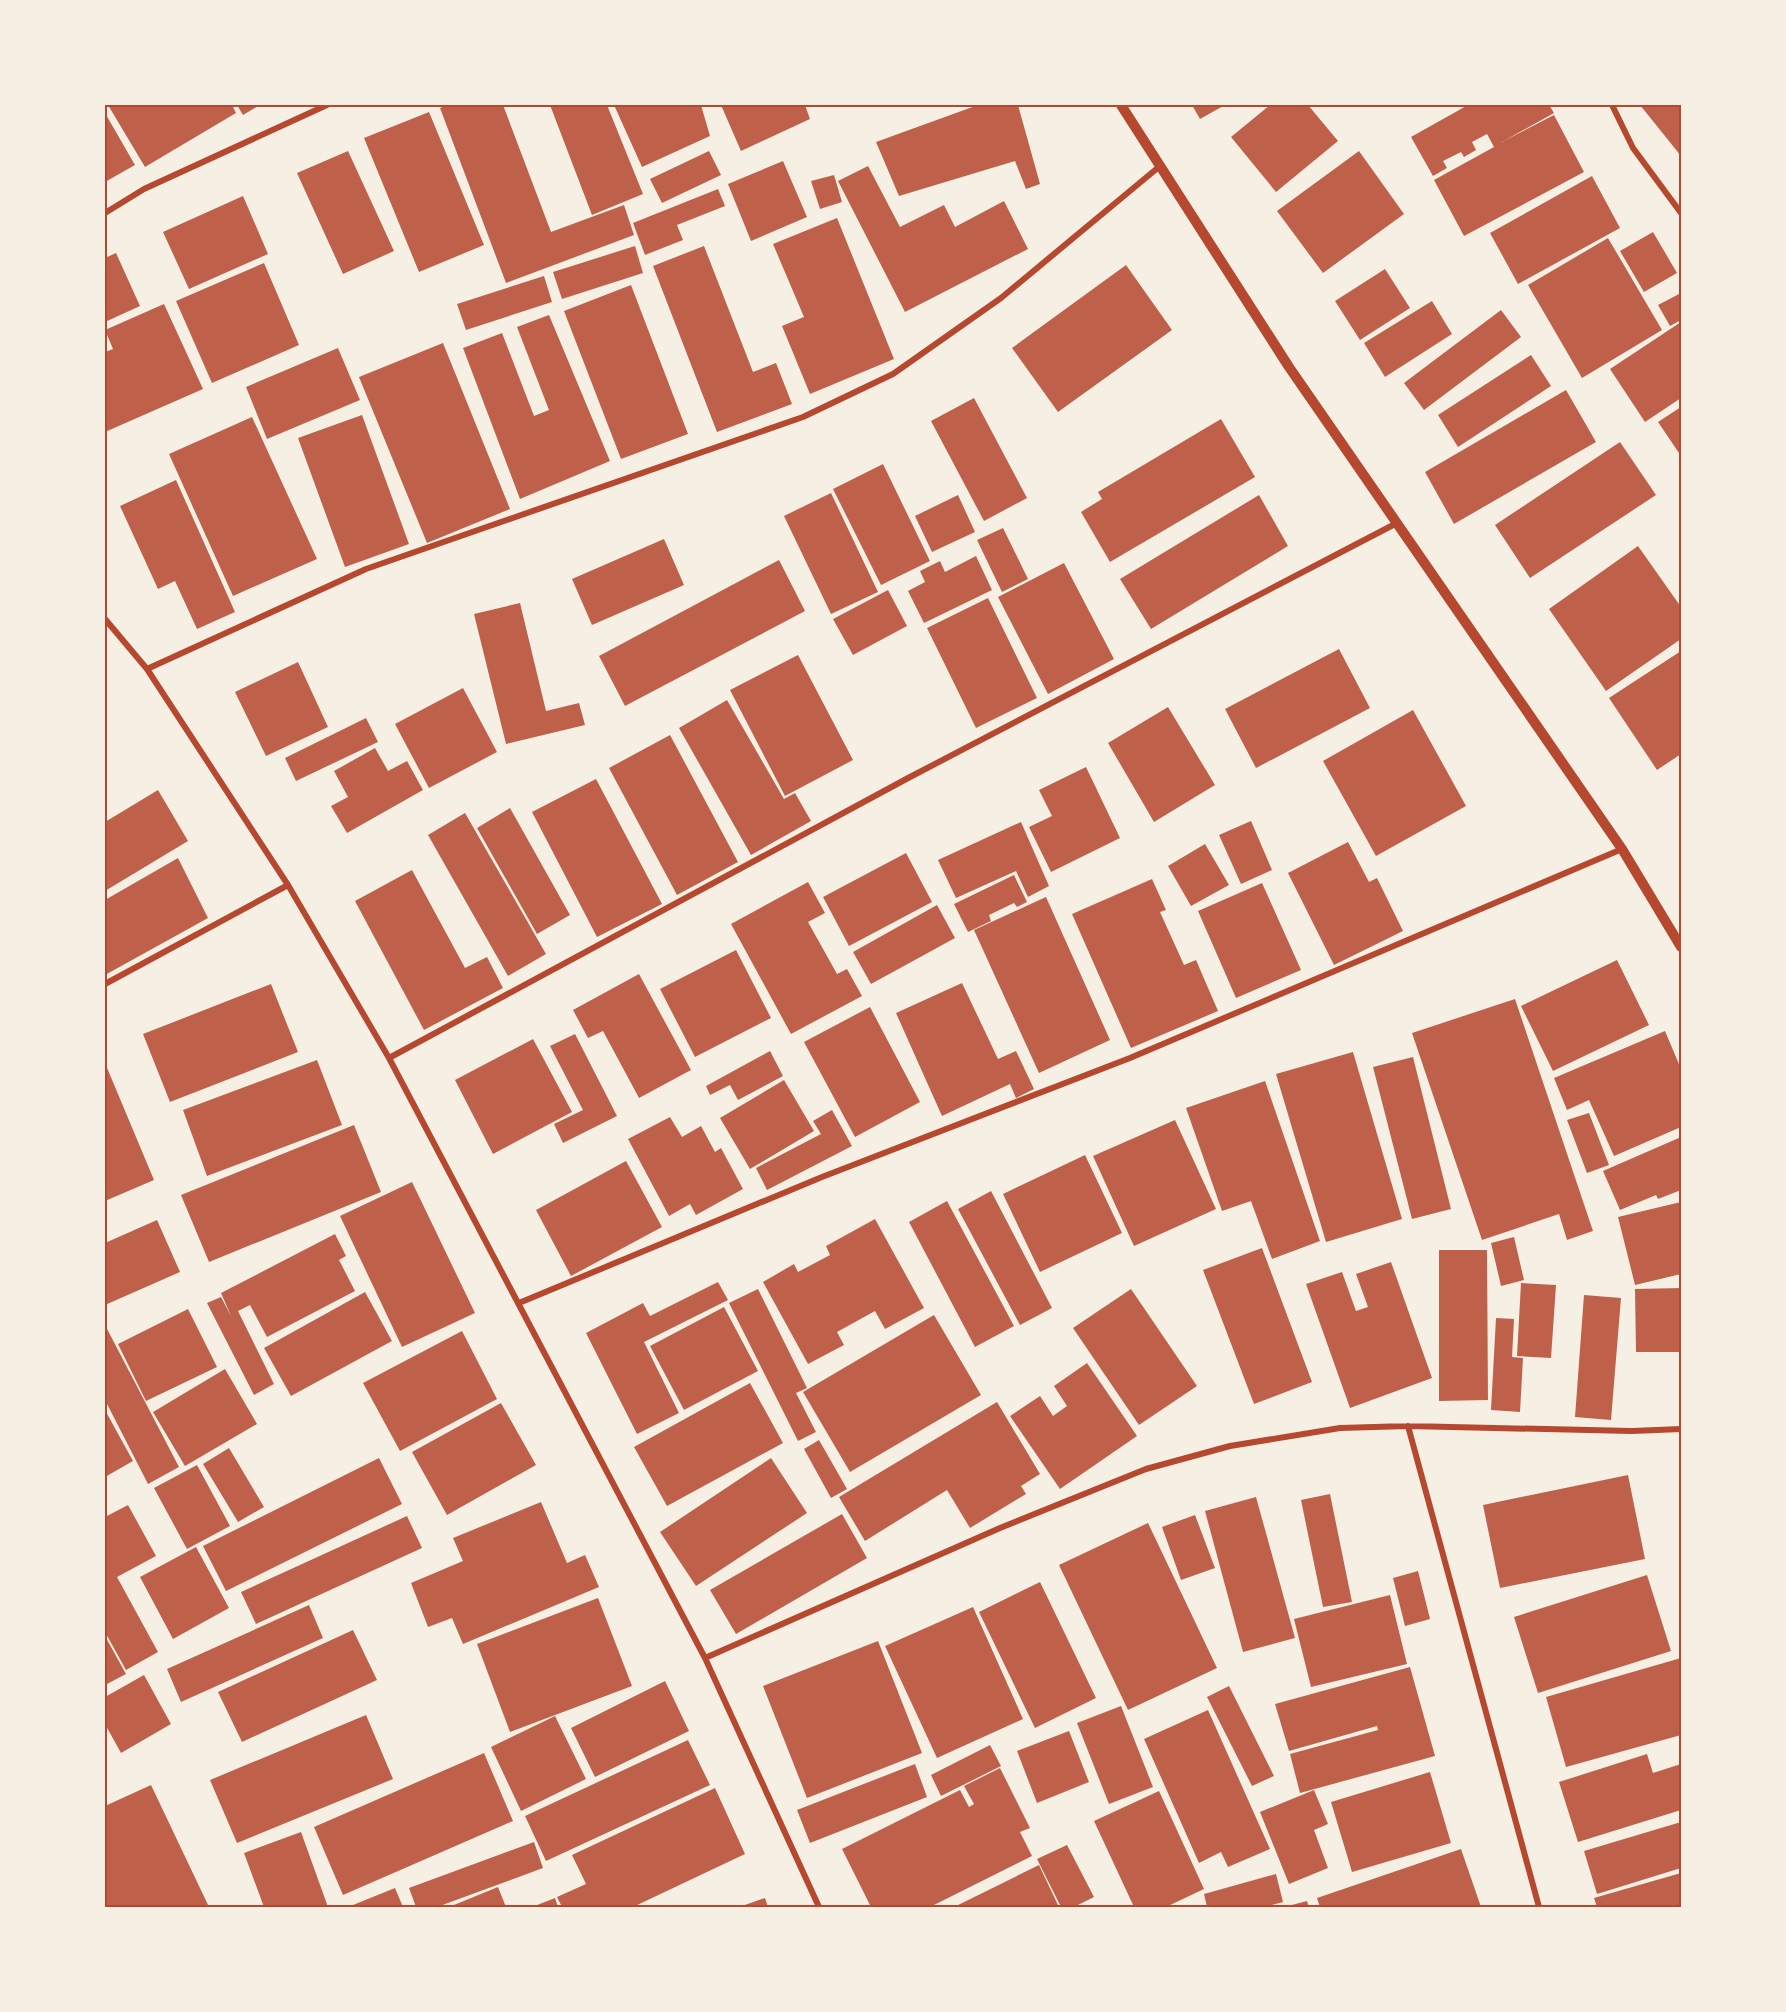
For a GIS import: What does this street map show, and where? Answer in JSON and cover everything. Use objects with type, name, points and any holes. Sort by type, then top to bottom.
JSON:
[{"type":"street","points":[[105,213],[144,189],[327,105]]},
{"type":"street","points":[[1121,105],[1289,367],[1622,849],[1681,947]]},
{"type":"street","points":[[1612,105],[1633,148],[1681,213]]},
{"type":"street","points":[[147,669],[366,568],[803,417],[893,374],[1001,298],[1160,166]]},
{"type":"street","points":[[389,1058],[900,782],[1397,523]]},
{"type":"street","points":[[105,619],[147,669],[288,885],[389,1058],[705,1658],[819,1907]]},
{"type":"street","points":[[519,1303],[822,1177],[1130,1058],[1622,849]]},
{"type":"street","points":[[105,984],[288,885]]},
{"type":"street","points":[[705,1658],[1000,1528],[1146,1469],[1230,1446],[1340,1428],[1407,1426],[1632,1431],[1681,1429]]},
{"type":"street","points":[[1407,1426],[1539,1907]]},
{"type":"building","points":[[108,105],[232,105],[236,113],[145,167]]},
{"type":"building","points":[[237,105],[260,105],[243,115]]},
{"type":"building","points":[[448,105],[503,105],[551,232],[624,205],[634,235],[506,283],[440,108]]},
{"type":"building","points":[[550,105],[607,105],[643,194],[592,215]]},
{"type":"building","points":[[614,105],[701,105],[710,136],[642,167]]},
{"type":"building","points":[[721,105],[805,105],[810,119],[741,151]]},
{"type":"building","points":[[978,105],[1018,105],[1040,184],[1026,189],[1015,161],[899,196],[876,142]]},
{"type":"building","points":[[1192,105],[1225,105],[1200,119]]},
{"type":"building","points":[[1270,105],[1308,105],[1338,141],[1276,192],[1231,137]]},
{"type":"building","points":[[1468,105],[1549,105],[1554,113],[1502,142],[1554,115],[1584,172],[1464,236],[1434,180],[1494,147],[1487,134],[1472,142],[1476,150],[1464,157],[1461,152],[1443,161],[1447,168],[1433,176],[1411,137]]},
{"type":"building","points":[[1640,105],[1681,105],[1681,156]]},
{"type":"building","points":[[429,112],[484,245],[419,272],[364,138]]},
{"type":"building","points":[[105,113],[135,165],[105,182]]},
{"type":"building","points":[[348,151],[394,251],[343,274],[297,173]]},
{"type":"building","points":[[709,151],[721,175],[662,203],[650,179]]},
{"type":"building","points":[[1359,151],[1404,214],[1323,273],[1277,211]]},
{"type":"building","points":[[783,161],[807,217],[751,241],[728,184]]},
{"type":"building","points":[[868,166],[900,227],[944,205],[955,227],[1004,201],[1028,249],[905,312],[838,181]]},
{"type":"building","points":[[834,175],[842,202],[820,209],[811,181]]},
{"type":"building","points":[[1592,176],[1620,228],[1518,284],[1490,233]]},
{"type":"building","points":[[718,189],[725,206],[677,225],[683,240],[645,255],[633,223]]},
{"type":"building","points":[[243,196],[268,254],[189,289],[163,232]]},
{"type":"building","points":[[837,218],[894,359],[810,394],[782,326],[804,317],[773,244]]},
{"type":"building","points":[[1653,232],[1677,273],[1644,292],[1620,251]]},
{"type":"building","points":[[1608,238],[1662,330],[1582,378],[1528,285]]},
{"type":"building","points":[[635,246],[643,273],[562,299],[553,272]]},
{"type":"building","points":[[704,246],[753,372],[776,363],[792,404],[717,432],[653,266]]},
{"type":"building","points":[[116,253],[140,306],[105,322],[105,258]]},
{"type":"building","points":[[264,263],[299,345],[212,383],[176,301]]},
{"type":"building","points":[[1126,265],[1172,330],[1058,412],[1012,348]]},
{"type":"building","points":[[1385,269],[1410,308],[1360,340],[1335,301]]},
{"type":"building","points":[[544,276],[552,302],[466,330],[457,304]]},
{"type":"building","points":[[631,285],[688,434],[621,459],[564,311]]},
{"type":"building","points":[[1681,293],[1681,320],[1670,326],[1658,305]]},
{"type":"building","points":[[1432,301],[1452,334],[1385,377],[1364,343]]},
{"type":"building","points":[[164,304],[203,389],[105,432],[105,352],[113,349],[105,330]]},
{"type":"building","points":[[1501,310],[1521,337],[1424,410],[1404,383]]},
{"type":"building","points":[[549,315],[610,461],[520,499],[463,348],[502,333],[534,416],[549,410],[517,327]]},
{"type":"building","points":[[1681,322],[1681,398],[1645,422],[1610,369]]},
{"type":"building","points":[[443,343],[510,509],[427,543],[359,377]]},
{"type":"building","points":[[338,348],[360,400],[267,439],[246,387]]},
{"type":"building","points":[[1531,355],[1551,386],[1458,447],[1438,415]]},
{"type":"building","points":[[1566,390],[1596,442],[1454,524],[1425,472]]},
{"type":"building","points":[[974,398],[1027,498],[984,521],[931,421]]},
{"type":"building","points":[[1681,407],[1681,456],[1658,422]]},
{"type":"building","points":[[362,415],[409,544],[345,567],[298,438]]},
{"type":"building","points":[[252,417],[317,559],[233,596],[169,454]]},
{"type":"building","points":[[1221,419],[1255,477],[1110,562],[1081,512],[1102,499],[1098,492]]},
{"type":"building","points":[[1620,442],[1656,495],[1530,578],[1495,525]]},
{"type":"building","points":[[883,464],[930,561],[881,585],[833,489]]},
{"type":"building","points":[[176,480],[235,612],[197,629],[175,581],[158,589],[120,506]]},
{"type":"building","points":[[831,493],[878,592],[831,614],[784,516]]},
{"type":"building","points":[[958,495],[975,532],[932,552],[915,516]]},
{"type":"building","points":[[1259,495],[1288,546],[1151,629],[1120,579]]},
{"type":"building","points":[[1003,528],[1028,579],[1002,592],[977,540]]},
{"type":"building","points":[[664,539],[684,585],[592,625],[572,579]]},
{"type":"building","points":[[1638,546],[1681,607],[1681,639],[1606,691],[1549,609]]},
{"type":"building","points":[[976,556],[992,590],[924,623],[908,591],[925,582],[920,571],[940,561],[945,572]]},
{"type":"building","points":[[779,560],[805,611],[625,706],[599,656]]},
{"type":"building","points":[[1064,563],[1114,659],[1048,694],[998,597]]},
{"type":"building","points":[[888,590],[907,626],[853,655],[833,619]]},
{"type":"building","points":[[988,598],[1037,698],[976,728],[927,628]]},
{"type":"building","points":[[520,603],[546,711],[579,703],[585,725],[506,744],[474,614]]},
{"type":"building","points":[[1339,649],[1370,708],[1256,768],[1225,709]]},
{"type":"building","points":[[1681,651],[1681,754],[1657,770],[1609,698]]},
{"type":"building","points":[[798,655],[853,760],[785,796],[730,690]]},
{"type":"building","points":[[298,662],[328,727],[266,756],[235,692]]},
{"type":"building","points":[[463,688],[497,752],[429,788],[395,724]]},
{"type":"building","points":[[727,700],[784,799],[795,793],[811,821],[751,855],[679,728]]},
{"type":"building","points":[[1168,707],[1215,785],[1154,822],[1108,743]]},
{"type":"building","points":[[1413,710],[1466,806],[1376,856],[1323,761]]},
{"type":"building","points":[[366,718],[378,742],[296,781],[285,758]]},
{"type":"building","points":[[670,735],[738,862],[677,895],[609,768]]},
{"type":"building","points":[[375,748],[388,771],[407,761],[423,790],[347,833],[331,806],[348,797],[334,771]]},
{"type":"building","points":[[1086,767],[1120,838],[1051,872],[1029,827],[1052,816],[1039,790]]},
{"type":"building","points":[[596,779],[662,904],[597,937],[532,812]]},
{"type":"building","points":[[158,790],[188,841],[105,891],[105,822]]},
{"type":"building","points":[[510,808],[570,915],[537,934],[477,828]]},
{"type":"building","points":[[465,813],[546,954],[508,976],[428,835]]},
{"type":"building","points":[[1251,821],[1272,870],[1241,884],[1219,835]]},
{"type":"building","points":[[1021,822],[1049,886],[1028,897],[1016,871],[956,898],[938,860]]},
{"type":"building","points":[[1348,842],[1369,882],[1377,878],[1403,931],[1334,965],[1288,873]]},
{"type":"building","points":[[1205,844],[1229,885],[1191,906],[1168,866]]},
{"type":"building","points":[[906,853],[932,902],[849,946],[823,897]]},
{"type":"building","points":[[178,858],[208,918],[105,975],[105,900]]},
{"type":"building","points":[[412,870],[465,968],[487,957],[503,988],[424,1030],[355,901]]},
{"type":"building","points":[[1014,875],[1027,902],[1017,907],[1014,903],[989,915],[991,921],[968,932],[954,904]]},
{"type":"building","points":[[1152,879],[1166,910],[1160,912],[1184,965],[1196,960],[1218,1011],[1131,1048],[1072,914]]},
{"type":"building","points":[[808,882],[825,913],[808,922],[837,974],[847,969],[862,996],[791,1034],[731,924]]},
{"type":"building","points":[[1262,883],[1301,970],[1236,998],[1198,911]]},
{"type":"building","points":[[1046,897],[1110,1040],[1039,1073],[974,930]]},
{"type":"building","points":[[937,905],[955,938],[871,984],[853,952]]},
{"type":"building","points":[[736,950],[771,1018],[695,1057],[660,989]]},
{"type":"building","points":[[1617,960],[1649,1025],[1553,1071],[1521,1006]]},
{"type":"building","points":[[639,974],[691,1070],[639,1098],[603,1031],[588,1038],[573,1010]]},
{"type":"building","points":[[962,983],[998,1059],[1016,1051],[1034,1089],[1016,1098],[1010,1084],[942,1116],[896,1013]]},
{"type":"building","points":[[271,984],[298,1052],[170,1102],[143,1034]]},
{"type":"building","points":[[1515,999],[1593,1231],[1567,1240],[1559,1214],[1482,1240],[1412,1033]]},
{"type":"building","points":[[870,1007],[920,1102],[855,1137],[804,1042]]},
{"type":"building","points":[[1665,1031],[1681,1069],[1681,1127],[1614,1156],[1589,1100],[1567,1110],[1554,1078]]},
{"type":"building","points":[[575,1034],[617,1116],[563,1143],[554,1124],[583,1110],[550,1046]]},
{"type":"building","points":[[533,1039],[572,1112],[493,1154],[455,1080]]},
{"type":"building","points":[[770,1051],[783,1076],[738,1100],[730,1085],[710,1095],[706,1086]]},
{"type":"building","points":[[1353,1052],[1402,1219],[1326,1242],[1276,1074]]},
{"type":"building","points":[[1413,1057],[1451,1209],[1412,1219],[1373,1067]]},
{"type":"building","points":[[317,1060],[342,1125],[207,1176],[183,1110]]},
{"type":"building","points":[[105,1063],[154,1180],[105,1201]]},
{"type":"building","points":[[784,1080],[814,1131],[750,1169],[720,1118]]},
{"type":"building","points":[[1265,1081],[1320,1241],[1272,1259],[1251,1201],[1222,1211],[1186,1108]]},
{"type":"building","points":[[832,1110],[852,1146],[767,1190],[756,1168],[821,1134],[813,1121]]},
{"type":"building","points":[[1589,1113],[1609,1165],[1587,1173],[1567,1120]]},
{"type":"building","points":[[670,1117],[682,1137],[701,1126],[715,1152],[721,1148],[743,1189],[696,1215],[690,1204],[669,1216],[628,1139]]},
{"type":"building","points":[[1175,1120],[1216,1209],[1134,1246],[1093,1156]]},
{"type":"building","points":[[354,1125],[381,1192],[209,1262],[181,1195]]},
{"type":"building","points":[[1681,1137],[1681,1190],[1658,1199],[1656,1195],[1620,1210],[1603,1171]]},
{"type":"building","points":[[1085,1155],[1122,1233],[1040,1272],[1003,1194]]},
{"type":"building","points":[[626,1161],[662,1227],[571,1276],[536,1210]]},
{"type":"building","points":[[412,1182],[475,1313],[402,1347],[340,1216]]},
{"type":"building","points":[[991,1191],[1052,1308],[1020,1325],[958,1209]]},
{"type":"building","points":[[947,1201],[1014,1326],[975,1347],[909,1222]]},
{"type":"building","points":[[1681,1202],[1681,1274],[1635,1285],[1618,1217]]},
{"type":"building","points":[[875,1219],[924,1308],[885,1329],[875,1311],[837,1332],[844,1345],[808,1364],[763,1282],[794,1264],[798,1272],[830,1255],[826,1246]]},
{"type":"building","points":[[157,1220],[180,1272],[105,1305],[105,1243]]},
{"type":"building","points":[[335,1234],[346,1256],[339,1260],[355,1291],[267,1337],[250,1305],[238,1311],[274,1384],[254,1395],[207,1303],[221,1297],[231,1316],[221,1293]]},
{"type":"building","points":[[1514,1237],[1524,1280],[1501,1286],[1491,1243]]},
{"type":"building","points":[[1262,1248],[1312,1382],[1254,1404],[1203,1270]]},
{"type":"building","points":[[1439,1250],[1487,1250],[1488,1400],[1439,1401]]},
{"type":"building","points":[[1391,1262],[1432,1378],[1350,1408],[1306,1284],[1342,1272],[1356,1311],[1368,1307],[1356,1274]]},
{"type":"building","points":[[718,1282],[728,1300],[644,1342],[679,1413],[637,1434],[586,1333],[643,1303],[650,1316]]},
{"type":"building","points":[[1521,1283],[1556,1285],[1551,1358],[1517,1356]]},
{"type":"building","points":[[1681,1288],[1681,1352],[1636,1352],[1635,1289]]},
{"type":"building","points":[[758,1289],[807,1388],[796,1393],[816,1432],[798,1441],[729,1303]]},
{"type":"building","points":[[1131,1289],[1197,1386],[1139,1425],[1073,1328]]},
{"type":"building","points":[[365,1292],[392,1341],[291,1396],[264,1348]]},
{"type":"building","points":[[1584,1295],[1621,1298],[1611,1420],[1575,1417]]},
{"type":"building","points":[[724,1307],[758,1371],[684,1410],[650,1346]]},
{"type":"building","points":[[188,1309],[217,1367],[146,1401],[118,1344]]},
{"type":"building","points":[[934,1315],[981,1395],[850,1472],[803,1392]]},
{"type":"building","points":[[1496,1318],[1514,1319],[1512,1357],[1523,1358],[1520,1412],[1491,1410]]},
{"type":"building","points":[[105,1325],[179,1467],[148,1484],[105,1400]]},
{"type":"building","points":[[462,1331],[497,1399],[400,1451],[363,1383]]},
{"type":"building","points":[[1087,1363],[1137,1436],[1060,1489],[1010,1416],[1040,1396],[1053,1416],[1067,1406],[1054,1386]]},
{"type":"building","points":[[225,1369],[257,1424],[185,1466],[153,1412]]},
{"type":"building","points":[[750,1383],[783,1443],[667,1506],[634,1447]]},
{"type":"building","points":[[997,1402],[1040,1474],[1021,1486],[1026,1494],[970,1528],[947,1490],[865,1541],[839,1497]]},
{"type":"building","points":[[501,1403],[536,1465],[447,1515],[412,1452]]},
{"type":"building","points":[[105,1410],[133,1461],[105,1477]]},
{"type":"building","points":[[819,1440],[847,1489],[831,1498],[804,1449]]},
{"type":"building","points":[[229,1448],[264,1507],[238,1522],[203,1464]]},
{"type":"building","points":[[379,1458],[402,1504],[226,1591],[203,1546]]},
{"type":"building","points":[[771,1458],[807,1513],[696,1586],[660,1532]]},
{"type":"building","points":[[197,1465],[230,1526],[187,1549],[154,1488]]},
{"type":"building","points":[[1628,1475],[1645,1559],[1500,1588],[1483,1505]]},
{"type":"building","points":[[1330,1494],[1352,1602],[1323,1607],[1301,1500]]},
{"type":"building","points":[[1256,1497],[1295,1638],[1243,1652],[1205,1511]]},
{"type":"building","points":[[541,1502],[567,1563],[585,1555],[599,1587],[463,1644],[452,1618],[428,1627],[411,1583],[463,1561],[453,1538]]},
{"type":"building","points":[[128,1505],[156,1556],[117,1577],[158,1652],[126,1670],[105,1632],[105,1517]]},
{"type":"building","points":[[842,1514],[867,1558],[736,1634],[710,1590]]},
{"type":"building","points":[[1195,1515],[1215,1568],[1181,1580],[1162,1527]]},
{"type":"building","points":[[407,1516],[422,1548],[256,1624],[241,1592]]},
{"type":"building","points":[[1148,1523],[1217,1668],[1128,1710],[1059,1565]]},
{"type":"building","points":[[196,1547],[229,1608],[173,1639],[140,1577]]},
{"type":"building","points":[[1418,1571],[1430,1619],[1405,1626],[1393,1578]]},
{"type":"building","points":[[1647,1575],[1671,1651],[1538,1693],[1514,1617]]},
{"type":"building","points":[[1040,1582],[1096,1698],[1035,1728],[979,1612]]},
{"type":"building","points":[[1390,1595],[1407,1664],[1311,1687],[1294,1619]]},
{"type":"building","points":[[598,1598],[632,1686],[510,1732],[477,1644]]},
{"type":"building","points":[[309,1605],[323,1638],[181,1702],[167,1669]]},
{"type":"building","points":[[973,1607],[1023,1719],[937,1758],[885,1646]]},
{"type":"building","points":[[353,1630],[377,1680],[242,1742],[218,1692]]},
{"type":"building","points":[[105,1636],[126,1674],[105,1685]]},
{"type":"building","points":[[878,1641],[922,1753],[807,1798],[763,1686]]},
{"type":"building","points":[[1681,1658],[1681,1735],[1566,1767],[1546,1697]]},
{"type":"building","points":[[1410,1667],[1435,1756],[1300,1793],[1290,1754],[1378,1730],[1377,1726],[1289,1751],[1275,1704]]},
{"type":"building","points":[[144,1675],[171,1724],[121,1753],[105,1724],[105,1697]]},
{"type":"building","points":[[665,1681],[689,1731],[595,1777],[571,1728]]},
{"type":"building","points":[[1229,1686],[1274,1776],[1252,1786],[1207,1697]]},
{"type":"building","points":[[1121,1706],[1153,1787],[1109,1804],[1077,1723]]},
{"type":"building","points":[[1208,1710],[1270,1849],[1228,1867],[1221,1852],[1199,1863],[1144,1739]]},
{"type":"building","points":[[366,1715],[393,1779],[237,1843],[210,1780]]},
{"type":"building","points":[[555,1716],[586,1779],[521,1811],[491,1747]]},
{"type":"building","points":[[1069,1731],[1089,1782],[1037,1803],[1017,1751]]},
{"type":"building","points":[[688,1740],[710,1785],[546,1861],[525,1816]]},
{"type":"building","points":[[990,1745],[1001,1766],[941,1796],[931,1775]]},
{"type":"building","points":[[484,1753],[513,1821],[343,1895],[314,1827]]},
{"type":"building","points":[[1647,1754],[1653,1773],[1681,1764],[1681,1810],[1578,1842],[1559,1782]]},
{"type":"building","points":[[915,1764],[927,1797],[810,1843],[797,1810]]},
{"type":"building","points":[[1000,1768],[1030,1828],[1020,1832],[1032,1856],[930,1907],[871,1907],[842,1849],[960,1790],[969,1807],[974,1804],[964,1786]]},
{"type":"building","points":[[1430,1772],[1451,1843],[1352,1872],[1331,1802]]},
{"type":"building","points":[[151,1785],[209,1907],[105,1907],[105,1806]]},
{"type":"building","points":[[715,1788],[745,1854],[633,1907],[562,1907],[557,1897],[586,1884],[572,1855]]},
{"type":"building","points":[[1314,1790],[1328,1824],[1314,1830],[1328,1868],[1289,1884],[1260,1812]]},
{"type":"building","points":[[1159,1791],[1204,1889],[1166,1907],[1134,1907],[1094,1821]]},
{"type":"building","points":[[1681,1822],[1681,1868],[1597,1894],[1584,1851]]},
{"type":"building","points":[[301,1832],[328,1907],[264,1907],[244,1853]]},
{"type":"building","points":[[534,1842],[543,1868],[437,1907],[416,1907],[409,1888]]},
{"type":"building","points":[[1067,1845],[1094,1897],[1074,1907],[1061,1907],[1037,1859]]},
{"type":"building","points":[[1461,1849],[1481,1907],[1320,1907],[1317,1898]]},
{"type":"building","points":[[1039,1865],[1058,1905],[1055,1907],[954,1907]]},
{"type":"building","points":[[1681,1873],[1681,1907],[1597,1907],[1594,1898]]},
{"type":"building","points":[[1276,1874],[1283,1902],[1265,1907],[1207,1907],[1204,1894]]},
{"type":"building","points":[[498,1887],[506,1907],[449,1907]]},
{"type":"building","points":[[395,1888],[403,1907],[348,1907]]},
{"type":"building","points":[[555,1898],[558,1907],[532,1907]]},
{"type":"building","points":[[765,1898],[768,1907],[739,1907]]},
{"type":"building","points":[[1307,1901],[1309,1907],[1288,1907],[1288,1906]]}]
